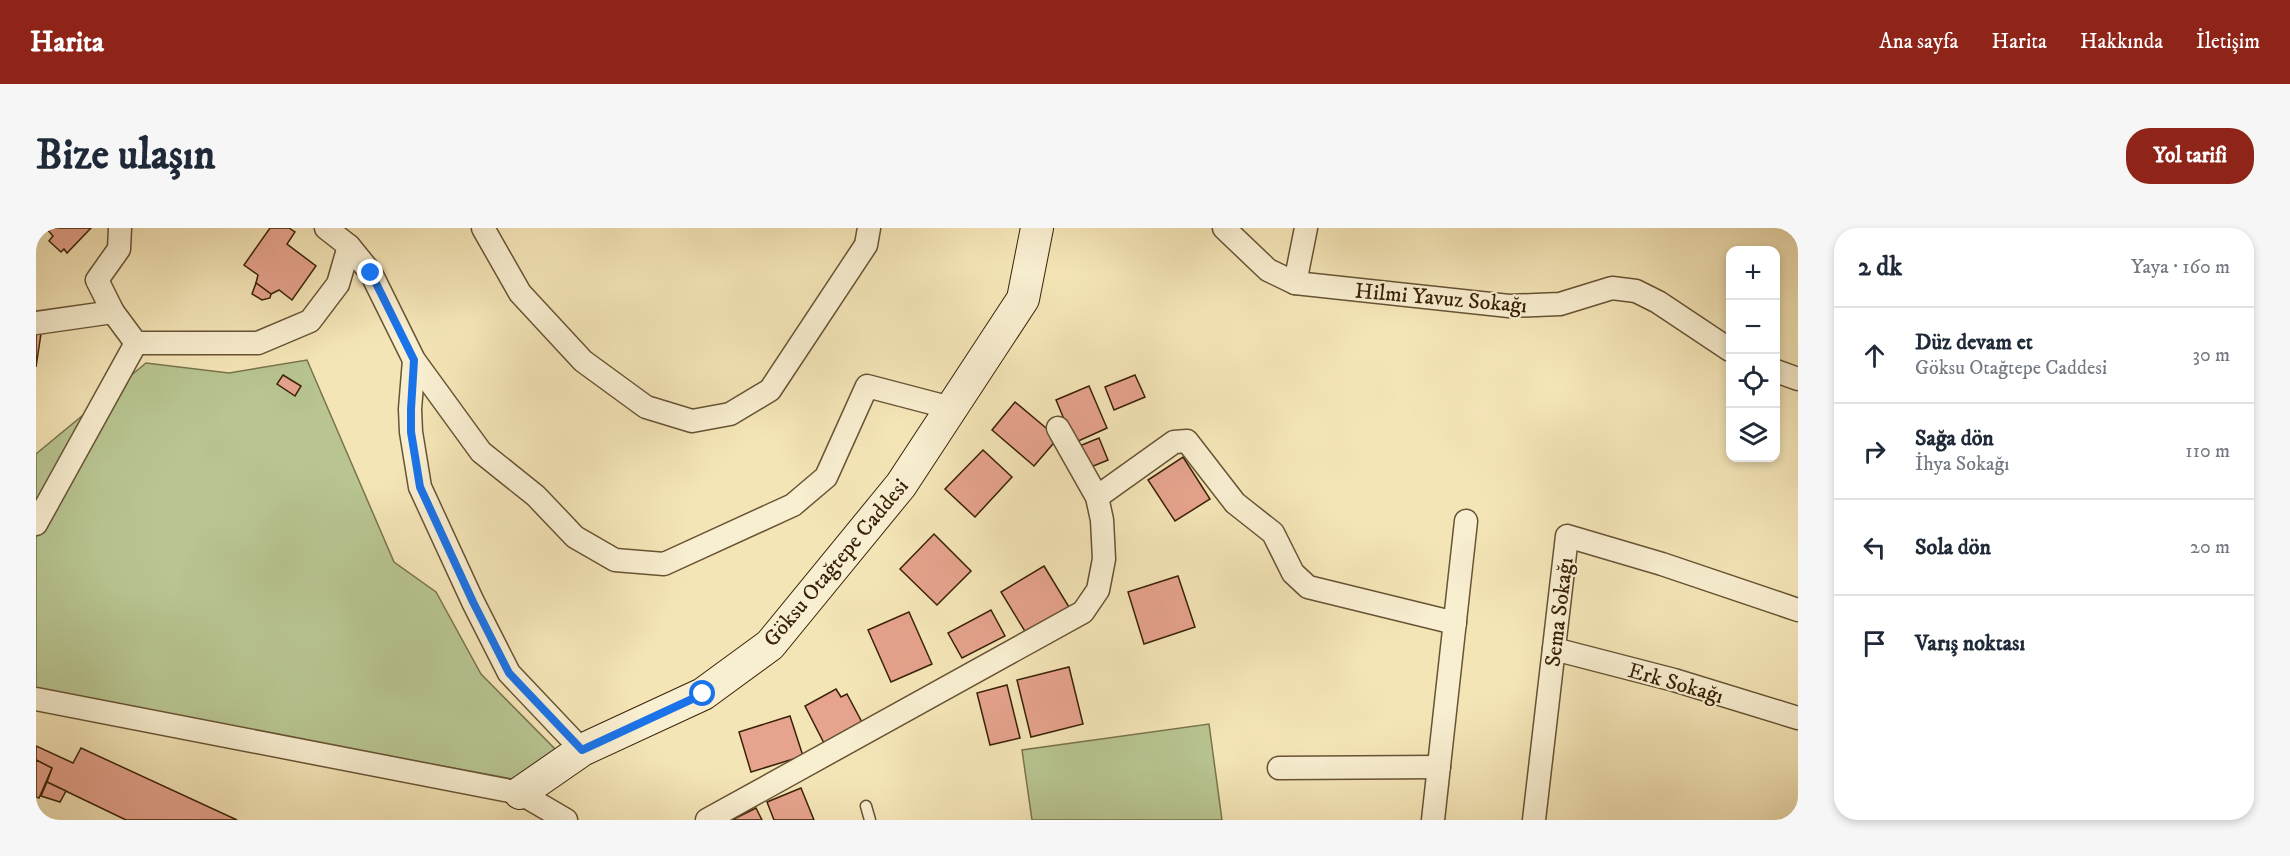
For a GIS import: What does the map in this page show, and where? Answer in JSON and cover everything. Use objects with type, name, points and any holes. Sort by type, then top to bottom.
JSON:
[{"type":"street","points":[[120,228],[119,249],[97,280],[113,312],[136,343]]},
{"type":"street","points":[[326,228],[349,246],[371,273],[414,360],[481,452],[536,496],[575,537],[615,560],[664,564],[793,505],[826,477],[867,386],[951,408]]},
{"type":"street","points":[[483,228],[520,293],[583,361],[646,407],[693,421],[729,414],[770,390],[866,245],[869,228]]},
{"type":"street","name":"Göksu Otağtepe Caddesi","points":[[520,793],[582,750],[703,694],[770,645],[901,485],[1023,299],[1037,228]]},
{"type":"street","name":"Hilmi Yavuz Sokağı","points":[[1224,228],[1268,270],[1296,283],[1509,306],[1560,304],[1612,288],[1636,291],[1659,302],[1726,347]]},
{"type":"street","points":[[1296,283],[1306,228]]},
{"type":"street","points":[[136,343],[258,343],[310,321],[338,284],[349,246]]},
{"type":"street","points":[[36,323],[113,312]]},
{"type":"street","points":[[36,524],[136,343]]},
{"type":"street","points":[[414,360],[411,432],[420,487],[473,602],[509,673],[582,750]]},
{"type":"street","points":[[1780,372],[1798,379]]},
{"type":"street","points":[[707,820],[1083,612],[1098,590],[1104,559],[1102,520],[1097,497],[1058,428]]},
{"type":"street","points":[[1097,497],[1173,442],[1187,441],[1235,503],[1273,533],[1293,573],[1308,587],[1455,623]]},
{"type":"street","points":[[1433,820],[1466,521]]},
{"type":"street","name":"Sema Sokağı","points":[[1534,820],[1567,536],[1662,564],[1798,610]]},
{"type":"street","name":"Erk Sokağı","points":[[1554,649],[1674,680],[1798,718]]},
{"type":"street","points":[[36,699],[520,793],[566,820]]},
{"type":"street","points":[[1279,768],[1439,767]]},
{"type":"lane","points":[[866,806],[870,820]]},
{"type":"green space","points":[[307,360],[394,562],[436,592],[481,674],[556,750],[512,779],[36,690],[36,454],[146,363],[229,373]]},
{"type":"green space","points":[[1209,724],[1222,820],[1032,820],[1022,750]]},
{"type":"building","points":[[46,228],[91,228],[67,253],[64,249],[61,252],[49,241],[53,236]]},
{"type":"building","points":[[270,228],[289,228],[295,232],[287,244],[316,266],[292,300],[279,290],[271,294],[256,283],[258,275],[244,265]]},
{"type":"building","points":[[256,283],[271,294],[270,298],[262,300],[252,294]]},
{"type":"building","points":[[36,327],[42,327],[36,367]]},
{"type":"building","points":[[283,375],[301,386],[295,396],[277,384]]},
{"type":"building","points":[[1135,375],[1145,397],[1114,410],[1105,387]]},
{"type":"building","points":[[1089,386],[1107,428],[1074,443],[1056,400]]},
{"type":"building","points":[[1015,402],[1058,438],[1034,466],[992,430]]},
{"type":"building","points":[[1099,438],[1108,460],[1086,469],[1077,447]]},
{"type":"building","points":[[983,450],[1012,477],[975,517],[945,489]]},
{"type":"building","points":[[1183,457],[1210,499],[1175,521],[1148,480]]},
{"type":"building","points":[[934,534],[971,571],[937,605],[900,569]]},
{"type":"building","points":[[1044,566],[1069,607],[1026,633],[1001,592]]},
{"type":"building","points":[[1178,576],[1195,627],[1144,644],[1128,592]]},
{"type":"building","points":[[991,610],[1005,636],[962,658],[948,633]]},
{"type":"building","points":[[909,612],[932,664],[891,682],[868,630]]},
{"type":"building","points":[[1069,667],[1083,724],[1031,737],[1017,680]]},
{"type":"building","points":[[1007,685],[1020,738],[990,745],[977,693]]},
{"type":"building","points":[[836,689],[841,697],[847,694],[865,728],[826,747],[805,706]]},
{"type":"building","points":[[790,716],[803,756],[751,772],[739,732]]},
{"type":"building","points":[[36,746],[73,763],[81,748],[237,820],[126,820],[47,782],[52,768],[36,760]]},
{"type":"building","points":[[36,760],[52,768],[39,798],[36,797]]},
{"type":"building","points":[[47,782],[66,791],[60,802],[41,796]]},
{"type":"building","points":[[801,788],[814,820],[774,820],[767,802]]},
{"type":"building","points":[[756,808],[762,820],[732,820]]},
{"type":"route","points":[[371,273],[414,360],[411,432],[420,487],[473,602],[509,673],[582,750],[703,694]]}]
